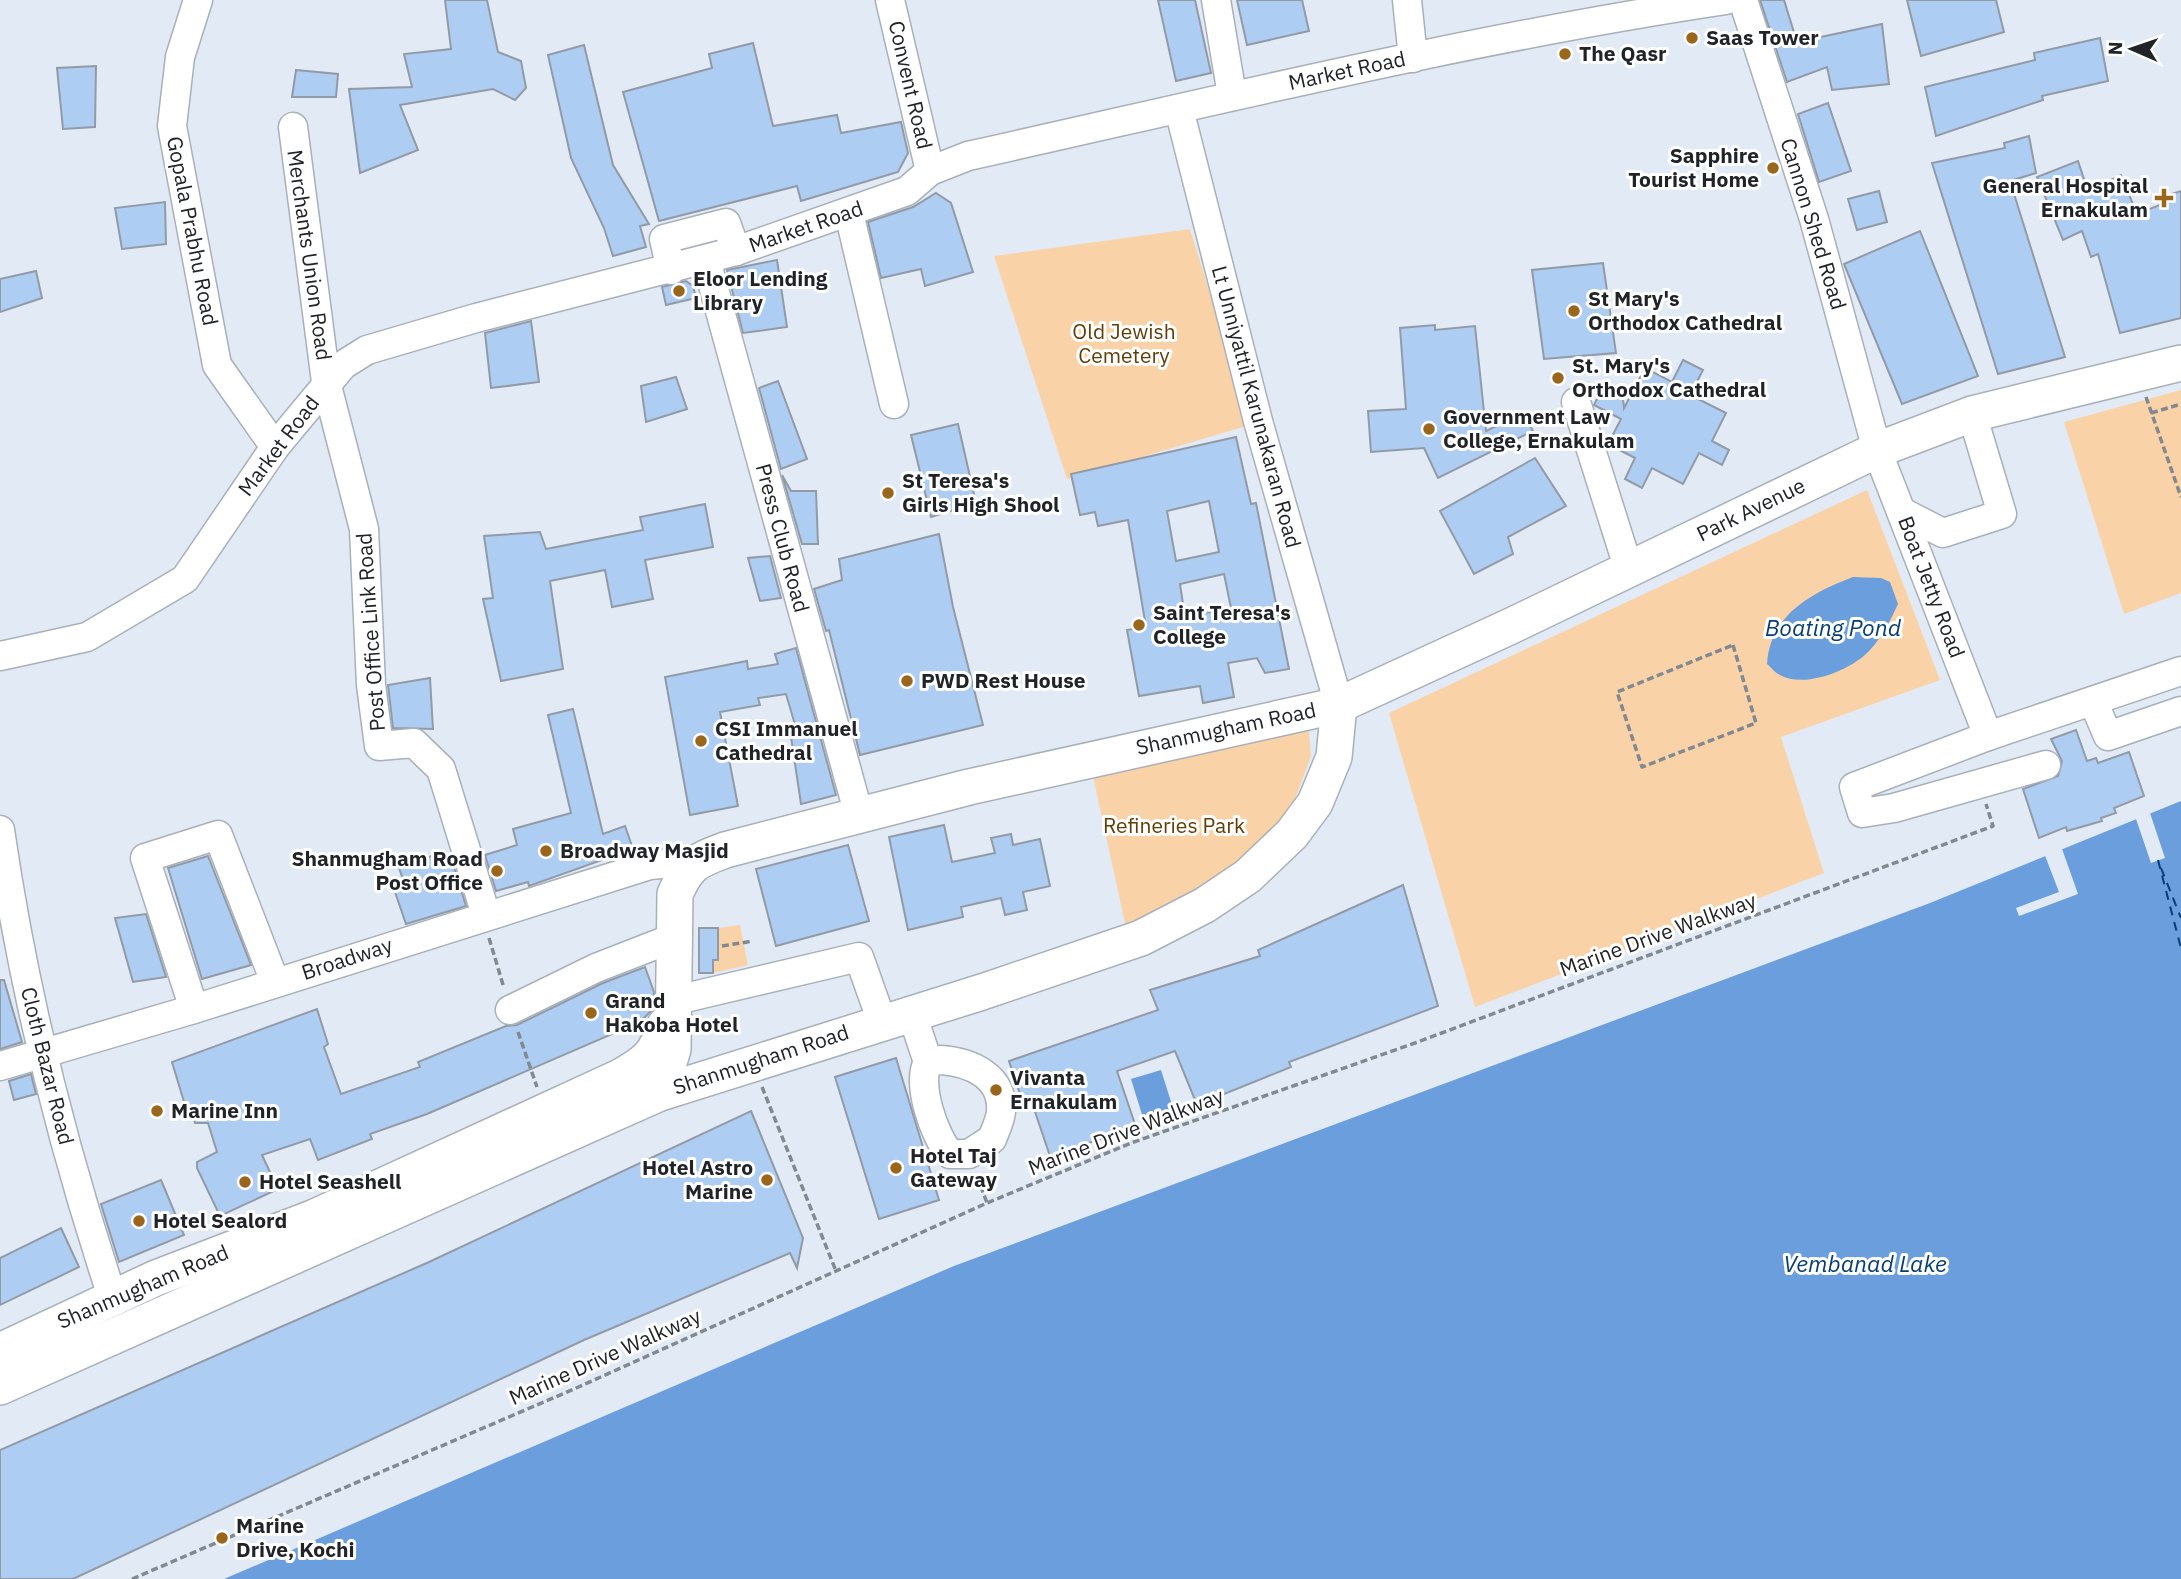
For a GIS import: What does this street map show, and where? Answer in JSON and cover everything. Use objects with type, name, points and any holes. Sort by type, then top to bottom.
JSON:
[{"type":"main road","name":"Park Avenue","points":[[1339,705],[1629,570],[1877,450],[1972,414],[2181,363]]},
{"type":"main road","name":"Shanmugham Road","points":[[0,1387],[162,1294],[654,1077],[752,1063],[1141,938],[1205,905],[1248,876],[1292,834],[1315,803],[1334,757],[1339,705],[1148,746],[859,815],[725,850],[695,861],[682,876],[675,894],[673,1049],[654,1077]]},
{"type":"main road","name":"Shanmugham Road","points":[[0,1351],[113,1299],[162,1294]]},
{"type":"street","name":"Gopala Prabhu Road","points":[[198,0],[180,57],[172,126],[174,139],[218,365],[275,447]]},
{"type":"street","name":"Convent Road","points":[[890,0],[930,171]]},
{"type":"street","points":[[1216,0],[1232,95]]},
{"type":"street","points":[[1407,0],[1413,58]]},
{"type":"street","name":"Market Road","points":[[0,656],[87,637],[185,579],[275,447],[326,382],[343,365],[367,351],[476,318],[671,270],[736,251],[907,191],[930,171],[968,156],[1232,95],[1606,18],[1726,0]]},
{"type":"street","name":"Cannon Shed Road","points":[[1743,0],[1814,219],[1877,450]]},
{"type":"street","name":"Lt Unniyattil Karunakaran Road","points":[[1179,109],[1255,408],[1339,705]]},
{"type":"street","name":"Merchants Union Road","points":[[293,127],[302,220],[326,382]]},
{"type":"street","points":[[849,213],[894,404]]},
{"type":"street","points":[[671,270],[664,239],[726,223],[736,251]]},
{"type":"street","name":"Press Club Road","points":[[706,260],[859,815]]},
{"type":"street","name":"Post Office Link Road","points":[[326,382],[364,529],[371,685],[379,746],[414,743],[441,769],[486,915]]},
{"type":"street","points":[[1576,402],[1629,570]]},
{"type":"street","points":[[1902,512],[1943,533],[2002,514],[1972,414]]},
{"type":"street","name":"Boat Jetty Road","points":[[1877,450],[1985,730]]},
{"type":"street","points":[[2046,765],[1894,808],[1862,813],[1854,787],[1985,730],[2092,701],[2181,671]]},
{"type":"street","points":[[2092,701],[2108,736],[2181,711]]},
{"type":"street","name":"Cloth Bazar Road","points":[[0,830],[13,919],[42,1054],[83,1211],[113,1299]]},
{"type":"street","points":[[194,1009],[145,858],[218,835],[275,982]]},
{"type":"street","name":"Broadway","points":[[0,1066],[194,1009],[650,865],[695,861]]},
{"type":"street","points":[[510,1010],[596,968],[673,937]]},
{"type":"street","points":[[672,1001],[859,957],[928,1062]]},
{"type":"street","points":[[928,1062],[965,1062],[984,1072],[996,1090],[1001,1111],[992,1139],[969,1154],[950,1154],[942,1144],[923,1087],[922,1073],[928,1062]]},
{"type":"path","points":[[2139,374],[2181,497]]},
{"type":"path","points":[[2151,413],[2181,404]]},
{"type":"path","points":[[1733,645],[1756,723],[1642,766],[1617,692],[1733,645]]},
{"type":"path","name":"Marine Drive Walkway","points":[[132,1579],[574,1389],[987,1203],[1131,1143],[1415,1043],[1993,826],[1979,784]]},
{"type":"path","points":[[722,946],[753,941]]},
{"type":"path","points":[[752,1063],[836,1271]]},
{"type":"path","points":[[969,1154],[987,1203]]},
{"type":"green space","name":"Old Jewish Cemetery","points":[[1190,229],[1250,425],[1067,479],[994,256]]},
{"type":"green space","points":[[2181,390],[2181,593],[2124,614],[2064,422]]},
{"type":"green space","points":[[1867,490],[1940,680],[1781,737],[1824,873],[1475,1007],[1389,713]]},
{"type":"green space","name":"Refineries Park","points":[[1308,723],[1311,756],[1292,807],[1268,841],[1200,893],[1126,928],[1093,776]]},
{"type":"green space","points":[[740,925],[748,965],[713,973],[713,960],[718,959],[718,928]]},
{"type":"water","name":"Boating Pond","points":[[1853,577],[1881,578],[1890,582],[1898,604],[1875,645],[1852,664],[1815,679],[1790,679],[1776,673],[1767,664],[1770,647],[1784,619],[1822,590]]},
{"type":"water","name":"Vembanad Lake","points":[[2181,801],[2181,1579],[224,1579],[954,1266],[1930,903]]},
{"type":"water","points":[[1161,1070],[1174,1111],[1144,1121],[1131,1079]]},
{"type":"pier","points":[[2149,810],[2165,858],[2151,863],[2135,816]]},
{"type":"pier","points":[[2061,846],[2078,894],[2019,916],[2016,908],[2059,892],[2044,853]]},
{"type":"building","points":[[445,0],[487,0],[498,52],[521,61],[526,88],[515,100],[493,89],[400,105],[418,150],[360,173],[349,89],[412,87],[404,54],[451,49]]},
{"type":"building","points":[[1158,0],[1195,0],[1211,73],[1176,81]]},
{"type":"building","points":[[1237,0],[1302,0],[1309,31],[1247,45]]},
{"type":"building","points":[[1760,0],[1784,0],[1797,42],[1882,24],[1889,84],[1832,90],[1827,67],[1787,82]]},
{"type":"building","points":[[1907,0],[1996,0],[2004,32],[1921,56]]},
{"type":"building","points":[[2100,38],[2108,81],[2042,96],[2043,100],[1936,136],[1925,87],[2035,60],[2034,53]]},
{"type":"building","points":[[753,43],[773,126],[837,115],[841,133],[901,122],[908,153],[898,172],[801,201],[797,186],[659,221],[623,92],[712,68],[709,54]]},
{"type":"building","points":[[584,45],[613,165],[649,224],[640,226],[646,247],[613,256],[604,228],[571,158],[548,55]]},
{"type":"building","points":[[96,66],[95,127],[63,129],[57,68]]},
{"type":"building","points":[[296,70],[338,74],[336,97],[292,97]]},
{"type":"building","points":[[1828,103],[1851,171],[1819,182],[1798,114]]},
{"type":"building","points":[[2029,136],[2036,173],[2010,181],[2065,357],[1998,374],[1932,163],[2005,148],[2004,143]]},
{"type":"building","points":[[2078,161],[2088,191],[2121,175],[2137,214],[2165,203],[2163,197],[2181,191],[2181,318],[2120,333],[2098,254],[2091,257],[2082,231],[2063,240],[2037,177]]},
{"type":"building","points":[[1879,191],[1887,222],[1857,230],[1848,199]]},
{"type":"building","points":[[936,193],[951,203],[973,272],[925,286],[921,269],[881,278],[868,222],[913,207]]},
{"type":"building","points":[[165,202],[166,244],[122,249],[115,208]]},
{"type":"building","points":[[1920,231],[1978,376],[1902,404],[1844,264]]},
{"type":"building","points":[[777,260],[787,327],[743,333],[727,270]]},
{"type":"building","name":"St Mary's Orthodox Cathedral","points":[[1603,263],[1616,353],[1544,359],[1532,270]]},
{"type":"building","points":[[36,271],[42,298],[0,312],[0,279]]},
{"type":"building","points":[[686,281],[693,286],[696,298],[666,305],[662,287]]},
{"type":"building","points":[[531,321],[539,382],[491,388],[485,333]]},
{"type":"building","points":[[1435,325],[1435,330],[1475,326],[1486,431],[1524,413],[1533,431],[1438,478],[1424,448],[1371,452],[1368,411],[1406,409],[1400,328]]},
{"type":"building","points":[[1683,360],[1703,370],[1690,395],[1726,413],[1712,441],[1729,450],[1722,465],[1699,453],[1683,484],[1652,468],[1642,488],[1625,479],[1635,458],[1608,444],[1621,419],[1594,405],[1606,381],[1622,389],[1624,408],[1645,368],[1672,382]]},
{"type":"building","points":[[676,377],[687,409],[646,422],[641,386]]},
{"type":"building","points":[[778,381],[807,459],[781,469],[759,388]]},
{"type":"building","points":[[958,424],[976,503],[931,517],[911,435]]},
{"type":"building","points":[[1236,437],[1251,504],[1256,503],[1289,669],[1265,673],[1257,658],[1228,663],[1234,697],[1203,703],[1200,686],[1139,696],[1127,630],[1146,627],[1128,520],[1098,526],[1095,512],[1080,515],[1071,474]],"holes":[[[1209,501],[1219,552],[1176,561],[1167,511]],[[1224,574],[1231,608],[1185,617],[1180,584]]]},
{"type":"building","points":[[1535,458],[1566,506],[1508,537],[1513,554],[1474,574],[1440,511]]},
{"type":"building","points":[[782,475],[791,491],[816,491],[818,544],[802,544]]},
{"type":"building","points":[[705,504],[713,547],[645,560],[653,599],[612,607],[605,570],[550,581],[563,669],[501,681],[483,599],[493,598],[484,536],[540,532],[546,549],[643,530],[640,517]]},
{"type":"building","name":"PWD Rest House","points":[[939,534],[953,607],[983,725],[860,755],[829,630],[826,631],[814,589],[842,580],[839,559]]},
{"type":"building","points":[[770,556],[781,598],[760,601],[748,558]]},
{"type":"building","points":[[796,648],[836,795],[801,804],[790,730],[796,728],[786,694],[758,698],[760,705],[720,712],[738,806],[690,815],[665,677],[747,661],[748,669],[778,664],[775,654]]},
{"type":"building","points":[[430,678],[433,729],[393,728],[388,685]]},
{"type":"building","points":[[573,709],[603,834],[625,826],[633,849],[529,886],[528,882],[496,891],[485,855],[517,845],[513,829],[571,813],[548,715]]},
{"type":"building","points":[[2076,730],[2087,761],[2096,758],[2098,763],[2129,752],[2144,796],[2114,808],[2116,813],[2101,818],[2102,821],[2067,831],[2066,827],[2039,838],[2023,789],[2058,776],[2062,761],[2051,739]]},
{"type":"building","points":[[944,825],[952,862],[995,853],[991,838],[1011,834],[1013,845],[1040,839],[1050,886],[1023,892],[1027,910],[1005,915],[1001,898],[961,907],[963,917],[908,930],[889,837]]},
{"type":"building","points":[[848,845],[869,921],[776,946],[756,869]]},
{"type":"building","points":[[445,851],[450,865],[453,864],[466,906],[406,924],[395,892],[406,888],[399,868]]},
{"type":"building","points":[[208,856],[251,965],[202,979],[168,868]]},
{"type":"building","points":[[1403,885],[1438,1006],[1289,1062],[1291,1067],[1197,1105],[1175,1051],[1117,1071],[1136,1127],[1050,1156],[1031,1100],[1023,1103],[1009,1061],[1158,1010],[1150,990],[1260,956],[1258,950]]},
{"type":"building","points":[[146,914],[166,977],[133,982],[115,918]]},
{"type":"building","points":[[699,928],[718,928],[718,960],[713,960],[713,973],[699,973]]},
{"type":"building","points":[[645,967],[654,992],[653,1009],[640,1022],[427,1114],[370,1134],[372,1139],[318,1160],[310,1139],[262,1155],[278,1189],[220,1216],[197,1168],[197,1162],[217,1152],[208,1123],[195,1123],[192,1113],[188,1115],[172,1062],[317,1009],[328,1044],[324,1047],[341,1094],[420,1067],[418,1062],[506,1026],[517,1025],[603,983]]},
{"type":"building","points":[[0,980],[4,980],[22,1042],[0,1049]]},
{"type":"building","name":"Hotel Taj Gateway","points":[[896,1058],[939,1200],[879,1219],[835,1077]]},
{"type":"building","points":[[31,1074],[36,1094],[14,1100],[9,1081]]},
{"type":"building","points":[[751,1111],[803,1238],[797,1268],[790,1253],[584,1340],[73,1579],[0,1579],[0,1450],[429,1262]]},
{"type":"building","name":"Hotel Sealord","points":[[161,1180],[184,1235],[119,1262],[101,1204]]},
{"type":"building","points":[[61,1228],[79,1267],[0,1305],[0,1258]]},
{"type":"ferry route","points":[[2158,860],[2181,948]]},
{"type":"ferry route","points":[[2161,868],[2181,918]]},
{"type":"place","name":"Saas Tower","points":[[1692,38]]},
{"type":"place","name":"The Qasr","points":[[1565,54]]},
{"type":"place","name":"Sapphire Tourist Home","points":[[1773,168]]},
{"type":"place","name":"General Hospital Ernakulam","points":[[2164,198]]},
{"type":"place","name":"Eloor Lending Library","points":[[679,291]]},
{"type":"place","name":"St Mary's Orthodox Cathedral","points":[[1574,311]]},
{"type":"place","name":"St. Mary's Orthodox Cathedral","points":[[1558,378]]},
{"type":"place","name":"Government Law College, Ernakulam","points":[[1429,429]]},
{"type":"place","name":"St Teresa's Girls High Shool","points":[[888,493]]},
{"type":"place","name":"Saint Teresa's College","points":[[1139,625]]},
{"type":"place","name":"PWD Rest House","points":[[907,681]]},
{"type":"place","name":"CSI Immanuel Cathedral","points":[[701,741]]},
{"type":"place","name":"Broadway Masjid","points":[[546,851]]},
{"type":"place","name":"Shanmugham Road Post Office","points":[[497,871]]},
{"type":"place","name":"Grand Hakoba Hotel","points":[[591,1013]]},
{"type":"place","name":"Vivanta Ernakulam","points":[[996,1090]]},
{"type":"place","name":"Marine Inn","points":[[157,1111]]},
{"type":"place","name":"Hotel Taj Gateway","points":[[896,1168]]},
{"type":"place","name":"Hotel Astro Marine","points":[[767,1180]]},
{"type":"place","name":"Hotel Seashell","points":[[245,1182]]},
{"type":"place","name":"Hotel Sealord","points":[[139,1221]]},
{"type":"place","name":"Marine Drive, Kochi","points":[[222,1538]]}]
